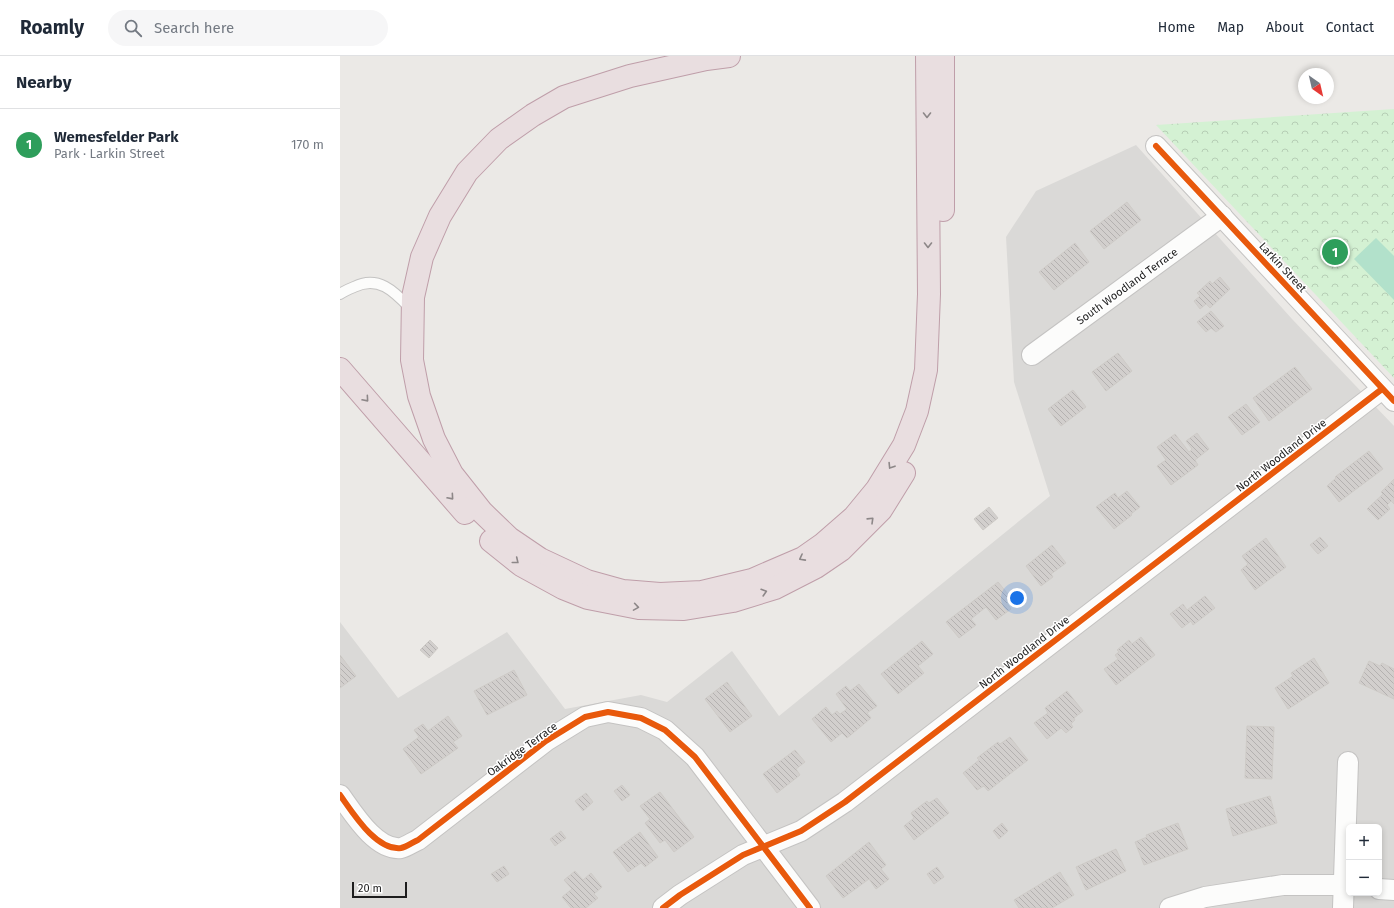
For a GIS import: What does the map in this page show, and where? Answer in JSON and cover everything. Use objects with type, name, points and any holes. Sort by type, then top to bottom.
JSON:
[{"type":"highway","points":[[729,56],[706,59],[630,76],[564,97],[532,115],[499,139],[467,172],[440,216],[422,257],[413,297],[412,360],[419,396],[434,439],[452,474],[482,512],[509,538],[540,559],[587,581],[623,591],[660,594],[702,592],[752,580],[803,558],[823,544],[854,517],[877,489],[904,445],[917,411],[926,370],[936,66]]},
{"type":"highway","points":[[340,369],[485,537],[521,565],[563,588],[588,598],[639,608],[684,609],[733,601],[775,588],[816,567],[841,550],[881,510],[908,467],[930,415],[939,375],[942,318],[936,66]]},
{"type":"street","name":"Larkin Street","points":[[1156,146],[1388,395]]},
{"type":"street","name":"South Woodland Terrace","points":[[1032,355],[1222,216]]},
{"type":"street","name":"North Woodland Drive","points":[[663,908],[680,895],[742,855],[801,831],[846,802],[1388,395]]},
{"type":"street","name":"Oakridge Terrace","points":[[340,795],[375,839],[388,846],[402,848],[418,840],[546,741],[584,717],[608,712],[641,718],[665,730],[695,757],[810,908]]},
{"type":"street","points":[[1347,860],[1348,762]]},
{"type":"street","points":[[1170,908],[1204,897],[1283,885],[1346,885]]},
{"type":"street","points":[[1382,889],[1394,890]]},
{"type":"street","points":[[1343,908],[1346,891]]},
{"type":"lane","points":[[340,294],[362,283],[383,284],[400,297],[413,311]]},
{"type":"shaded area","points":[[1136,145],[1292,319],[1394,426],[1394,908],[340,908],[340,622],[398,698],[507,632],[565,709],[641,695],[667,702],[732,651],[779,716],[1050,496],[1014,382],[1006,237],[1036,191]]},
{"type":"green space","points":[[1394,109],[1394,378],[1156,125]]},
{"type":"green space","points":[[1376,238],[1394,256],[1394,300],[1354,259]]},
{"type":"building","points":[[1127,202],[1141,220],[1104,249],[1090,231]]},
{"type":"building","points":[[1075,243],[1089,262],[1054,290],[1039,272]]},
{"type":"building","points":[[1220,277],[1230,289],[1210,308],[1206,304],[1200,309],[1194,301],[1200,296],[1197,293],[1210,281],[1212,284]]},
{"type":"building","points":[[1211,311],[1224,326],[1216,332],[1211,328],[1206,332],[1197,322]]},
{"type":"building","points":[[1118,353],[1132,371],[1106,391],[1092,372]]},
{"type":"building","points":[[1295,367],[1312,389],[1269,421],[1253,398]]},
{"type":"building","points":[[1073,390],[1086,407],[1061,426],[1048,409]]},
{"type":"building","points":[[1246,404],[1260,422],[1242,435],[1228,417]]},
{"type":"building","points":[[1197,433],[1209,449],[1195,460],[1198,465],[1171,485],[1157,466],[1166,460],[1157,447],[1175,434],[1189,452],[1192,449],[1186,441]]},
{"type":"building","points":[[1369,451],[1383,469],[1339,502],[1327,486],[1336,478],[1335,477]]},
{"type":"building","points":[[1394,479],[1394,504],[1391,501],[1387,505],[1390,509],[1378,520],[1367,509],[1383,494],[1381,492]]},
{"type":"building","points":[[1127,491],[1140,507],[1114,529],[1096,507],[1115,493],[1118,498]]},
{"type":"building","points":[[989,507],[998,518],[983,530],[974,519]]},
{"type":"building","points":[[1320,537],[1328,546],[1318,554],[1310,545]]},
{"type":"building","points":[[1266,538],[1286,567],[1255,590],[1241,570],[1248,564],[1242,556]]},
{"type":"building","points":[[1052,545],[1066,563],[1051,574],[1053,577],[1041,586],[1026,566]]},
{"type":"building","points":[[998,582],[1012,599],[1007,603],[1011,609],[996,620],[986,607],[971,619],[976,625],[959,638],[946,622]]},
{"type":"building","points":[[1205,596],[1215,608],[1193,625],[1191,621],[1182,628],[1170,614],[1183,604],[1187,610]]},
{"type":"building","points":[[1141,637],[1155,655],[1116,685],[1104,669],[1118,659],[1115,655],[1119,652],[1117,650],[1129,640],[1132,644]]},
{"type":"building","points":[[430,640],[438,648],[429,658],[420,650]]},
{"type":"building","points":[[922,641],[933,654],[918,666],[924,673],[898,694],[881,674]]},
{"type":"building","points":[[340,655],[356,676],[340,688]]},
{"type":"building","points":[[1314,658],[1329,683],[1288,709],[1275,688],[1293,676],[1291,673]]},
{"type":"building","points":[[1369,661],[1380,666],[1382,663],[1394,669],[1394,699],[1359,683]]},
{"type":"building","points":[[514,670],[527,695],[487,715],[474,691]]},
{"type":"building","points":[[727,682],[752,716],[730,732],[705,699]]},
{"type":"building","points":[[859,684],[877,706],[867,713],[871,718],[847,738],[842,733],[831,742],[812,719],[826,707],[832,715],[837,711],[840,714],[847,709],[836,694],[846,686],[850,691]]},
{"type":"building","points":[[1067,691],[1083,711],[1074,718],[1075,720],[1071,724],[1073,727],[1066,733],[1061,728],[1047,739],[1034,723],[1048,713],[1045,708]]},
{"type":"building","points":[[448,716],[462,736],[453,742],[458,748],[421,774],[403,749],[419,737],[414,730],[423,724],[428,731]]},
{"type":"building","points":[[1247,726],[1274,727],[1272,779],[1245,778]]},
{"type":"building","points":[[1010,737],[1028,760],[988,791],[984,786],[977,790],[963,773],[979,760],[977,758],[998,742],[1000,744]]},
{"type":"building","points":[[795,750],[805,762],[796,769],[800,775],[777,793],[763,774]]},
{"type":"building","points":[[622,785],[630,795],[622,801],[614,791]]},
{"type":"building","points":[[660,792],[694,837],[674,852],[665,840],[660,843],[645,823],[650,819],[640,806]]},
{"type":"building","points":[[586,793],[593,802],[583,811],[575,801]]},
{"type":"building","points":[[1270,796],[1277,823],[1233,836],[1226,809]]},
{"type":"building","points":[[937,798],[949,813],[914,840],[904,826],[914,818],[911,813],[927,801],[929,803]]},
{"type":"building","points":[[1002,823],[1008,831],[999,839],[993,831]]},
{"type":"building","points":[[1178,823],[1188,849],[1144,865],[1135,842],[1147,837],[1146,835]]},
{"type":"building","points":[[561,831],[566,838],[555,846],[550,839]]},
{"type":"building","points":[[640,832],[658,857],[645,867],[641,863],[628,872],[613,852]]},
{"type":"building","points":[[869,842],[886,865],[881,869],[889,879],[876,889],[869,879],[843,898],[826,876]]},
{"type":"building","points":[[1116,849],[1126,871],[1086,890],[1076,867]]},
{"type":"building","points":[[504,866],[509,874],[497,882],[491,874]]},
{"type":"building","points":[[937,867],[944,877],[934,884],[927,874]]},
{"type":"building","points":[[575,871],[583,880],[591,873],[602,887],[594,894],[598,898],[586,908],[571,908],[562,897],[572,889],[564,880]]},
{"type":"building","points":[[1060,872],[1074,895],[1052,908],[1019,908],[1014,900]]},
{"type":"cycle path","points":[[1156,146],[1394,401]]},
{"type":"cycle path","points":[[663,908],[680,895],[743,855],[801,831],[845,802],[1382,389]]},
{"type":"cycle path","points":[[340,795],[358,820],[374,837],[383,844],[392,847],[405,847],[418,840],[546,741],[585,717],[608,712],[641,718],[665,730],[695,757],[810,908]]},
{"type":"place","name":"Wemesfelder Park","points":[[1335,252]]}]
